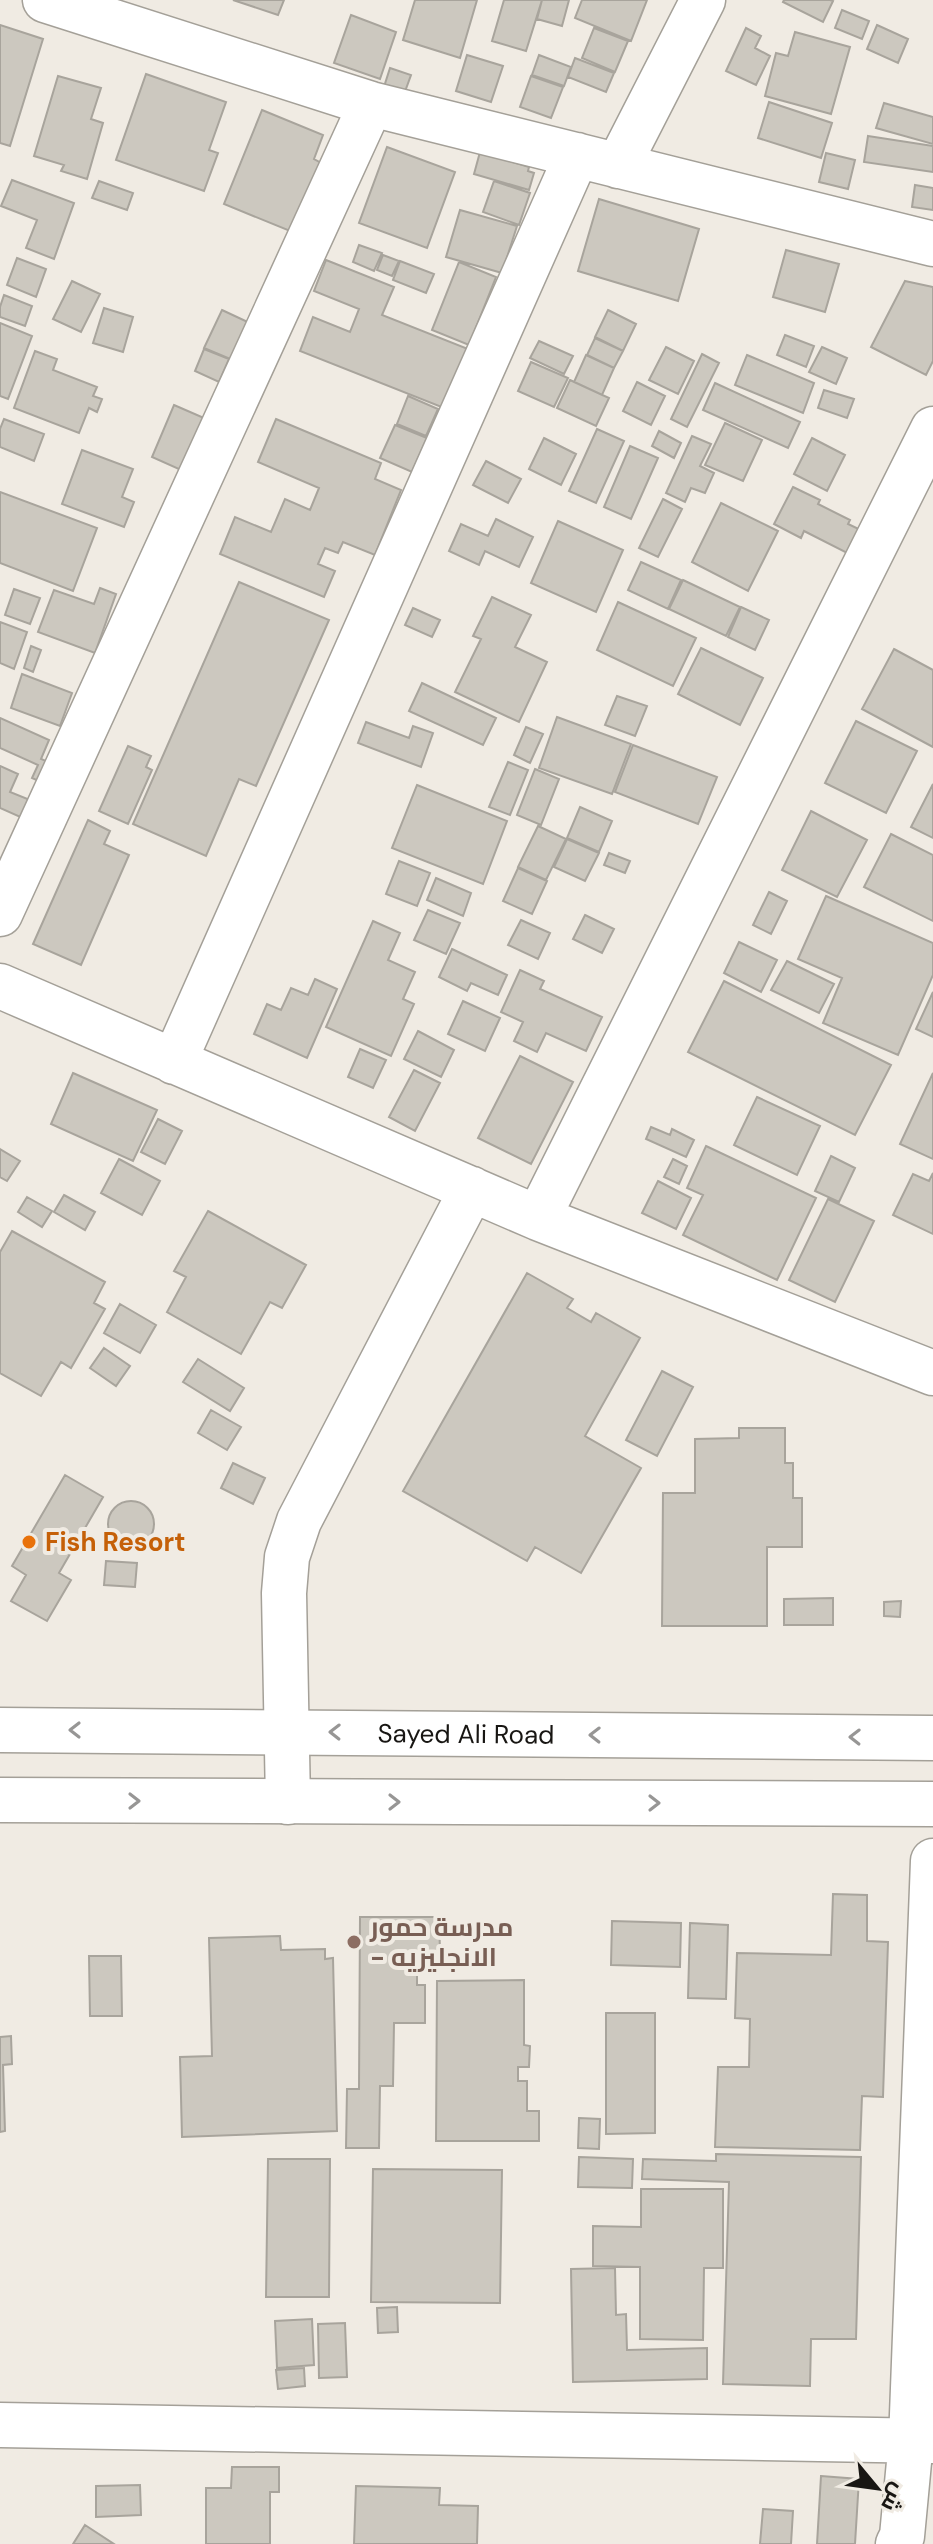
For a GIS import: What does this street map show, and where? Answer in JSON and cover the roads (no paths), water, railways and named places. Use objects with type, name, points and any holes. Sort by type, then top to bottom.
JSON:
[{"type":"street","points":[[45,0],[371,104],[933,244]]},
{"type":"street","points":[[618,166],[703,0]]},
{"type":"street","points":[[0,914],[371,104]]},
{"type":"street","points":[[174,1062],[577,155]]},
{"type":"street","points":[[538,1218],[933,429]]},
{"type":"street","points":[[0,986],[538,1218],[933,1373]]},
{"type":"street","points":[[288,1802],[284,1593],[287,1557],[299,1521],[472,1189]]},
{"type":"street","name":"Sayed Ali Road","points":[[0,1730],[933,1738]]},
{"type":"street","points":[[0,1800],[933,1804]]},
{"type":"street","points":[[898,2544],[922,2441],[933,1861]]},
{"type":"street","points":[[0,2425],[922,2441]]},
{"type":"place","name":"Fish Resort","points":[[29,1542]]},
{"type":"place","name":"مدرسة حمور - الانجليزيه","points":[[354,1942]]}]
